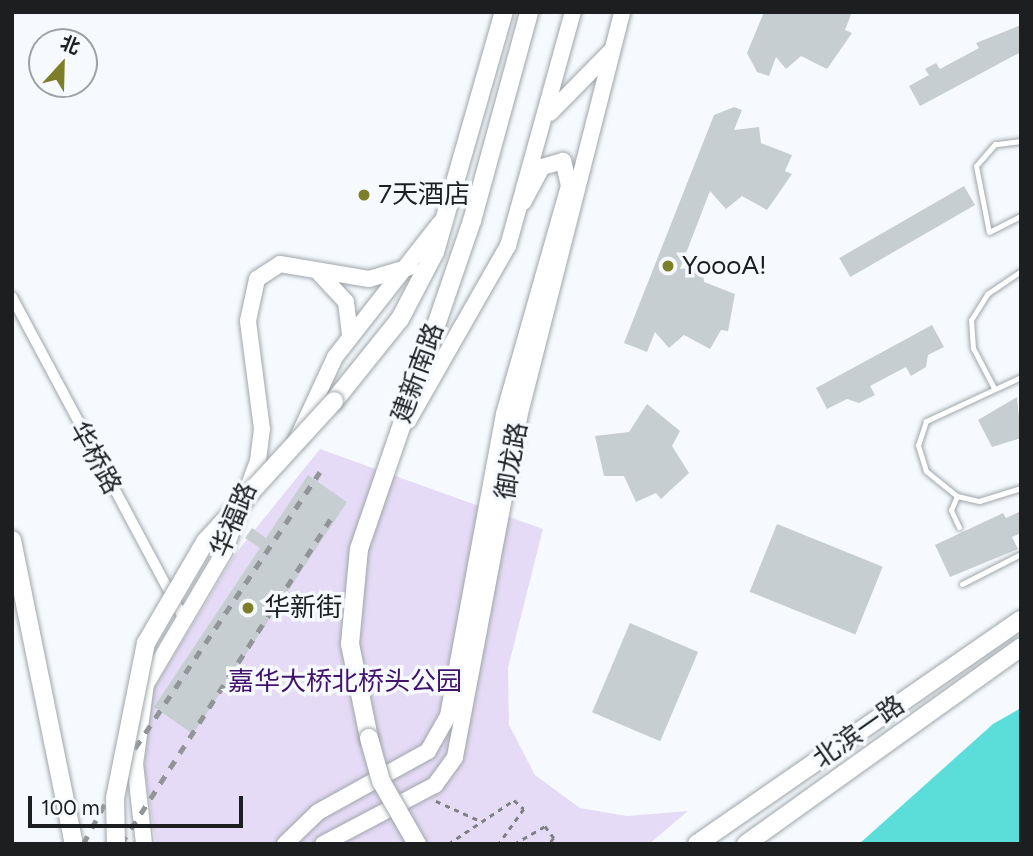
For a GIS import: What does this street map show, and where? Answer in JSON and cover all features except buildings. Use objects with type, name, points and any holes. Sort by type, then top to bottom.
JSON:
[{"type":"main road","name":"建新南路","points":[[116,844],[120,759],[146,643],[205,542],[334,401],[400,320],[449,210],[504,12]]},
{"type":"main road","name":"建新南路","points":[[417,844],[381,780],[369,738],[350,644],[352,598],[359,549],[472,221],[529,12]]},
{"type":"main road","points":[[392,447],[488,289],[523,202],[550,113],[573,12]]},
{"type":"main road","name":"御龙路","points":[[323,844],[420,794],[447,771],[460,743],[519,417],[624,14]]},
{"type":"main road","points":[[550,113],[613,49]]},
{"type":"main road","name":"御龙路","points":[[285,844],[317,812],[428,751],[449,716],[503,414],[569,186],[563,161],[542,167],[523,202]]},
{"type":"main road","name":"建新南路","points":[[293,447],[316,391],[350,337],[410,267],[449,210]]},
{"type":"main road","points":[[308,267],[342,294],[350,337]]},
{"type":"main road","name":"华福路","points":[[144,844],[135,764],[146,684],[183,617],[224,552],[259,453],[251,293],[268,268],[308,267],[369,279],[410,267]]},
{"type":"main road","points":[[12,540],[74,844]]},
{"type":"main road","name":"北滨一路","points":[[697,844],[1021,620]]},
{"type":"main road","name":"北滨一路","points":[[746,844],[1021,647]]},
{"type":"street","name":"华桥路","points":[[12,297],[183,617]]},
{"type":"lane","points":[[1021,141],[995,144],[976,166],[989,232],[1021,216]]},
{"type":"lane","points":[[994,388],[974,348],[971,320],[987,294],[1021,271]]},
{"type":"lane","points":[[1021,377],[926,421],[918,445],[926,471],[957,496],[979,501],[1021,488]]},
{"type":"lane","points":[[957,496],[951,510],[958,527]]},
{"type":"lane","points":[[962,584],[1021,554]]},
{"type":"path","points":[[420,794],[478,821]]},
{"type":"path","points":[[448,844],[478,821],[514,800],[524,809],[499,844]]},
{"type":"path","points":[[514,844],[545,826],[554,838],[549,844]]},
{"type":"green space","name":"嘉华大桥北桥头公园","points":[[320,449],[543,529],[508,668],[509,725],[535,775],[580,808],[627,816],[688,811],[649,844],[156,844],[144,767],[153,690],[236,553]]},
{"type":"water","points":[[1021,708],[1021,844],[859,844],[993,724]]},
{"type":"railway","points":[[83,844],[135,748],[320,472]]},
{"type":"railway","points":[[121,844],[330,520]]},
{"type":"place","name":"7天酒店","points":[[364,195]]},
{"type":"place","name":"YoooA!","points":[[668,266]]},
{"type":"place","name":"华新街","points":[[248,608]]}]
